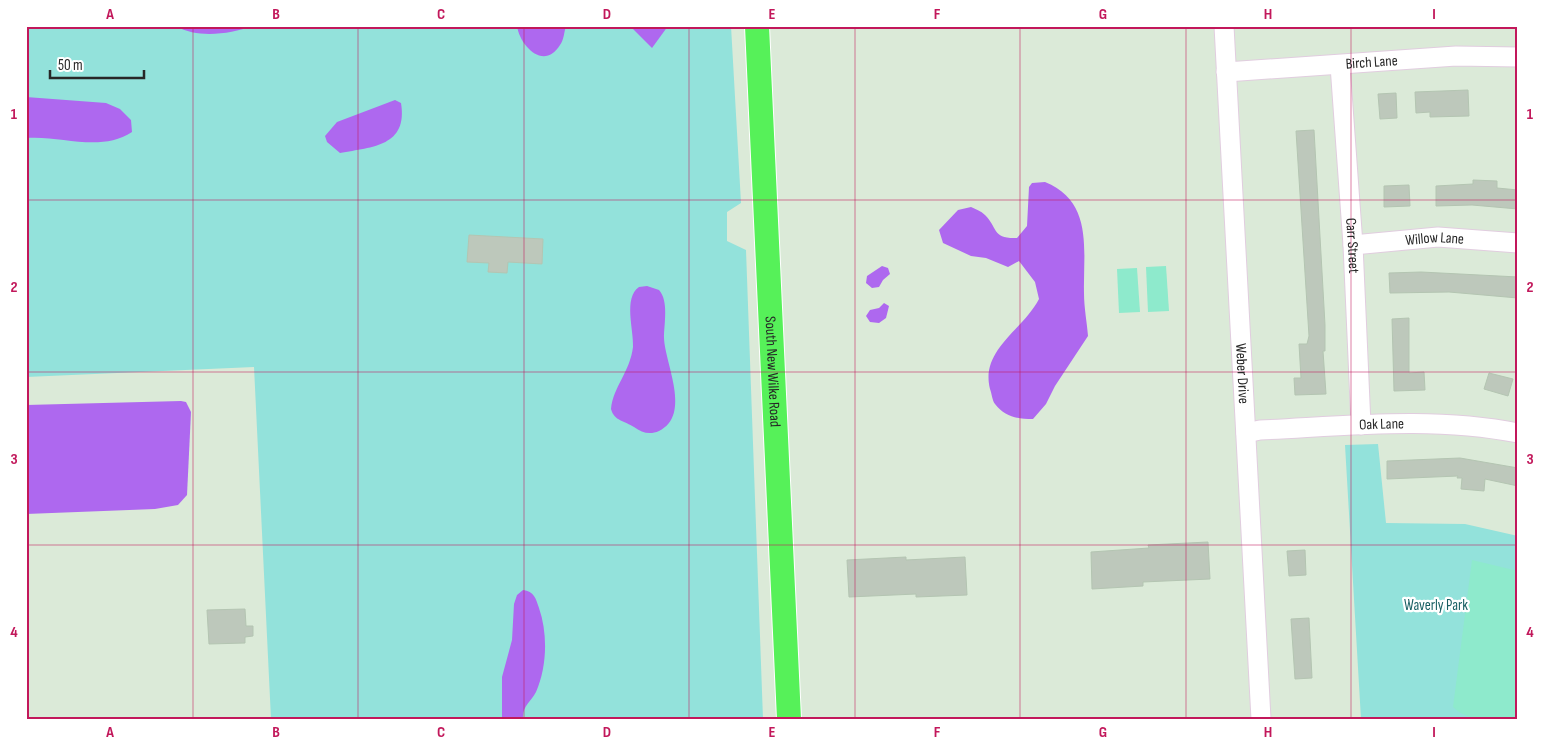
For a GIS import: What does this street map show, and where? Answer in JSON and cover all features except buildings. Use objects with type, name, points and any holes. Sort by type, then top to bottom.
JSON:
[{"type":"main road","name":"South New Wilke Road","points":[[757,26],[789,719]]},
{"type":"street","name":"Weber Drive","points":[[1224,26],[1261,719]]},
{"type":"street","name":"Birch Lane","points":[[1226,72],[1456,56],[1518,57]]},
{"type":"street","name":"Carr Street","points":[[1340,65],[1353,245],[1361,425]]},
{"type":"street","name":"Willow Lane","points":[[1353,245],[1438,237],[1518,243]]},
{"type":"street","name":"Oak Lane","points":[[1246,433],[1260,430],[1434,422],[1483,426],[1518,433]]},
{"type":"green space","points":[[26,26],[731,26],[741,203],[727,212],[727,241],[746,250],[763,719],[271,719],[254,367],[26,377]]},
{"type":"green space","points":[[1166,266],[1169,311],[1148,312],[1146,267]]},
{"type":"green space","points":[[1137,268],[1140,312],[1119,313],[1117,269]]},
{"type":"green space","name":"Waverly Park","points":[[1378,444],[1386,523],[1465,524],[1518,536],[1518,719],[1361,719],[1345,445]]},
{"type":"green space","points":[[1472,560],[1518,571],[1518,719],[1475,718],[1459,712],[1453,707]]},
{"type":"shaded area","points":[[176,26],[252,26],[224,33],[204,34],[194,33]]},
{"type":"shaded area","points":[[517,26],[566,26],[561,43],[554,52],[547,56],[540,56],[528,48],[519,34]]},
{"type":"shaded area","points":[[630,26],[668,26],[652,48]]},
{"type":"shaded area","points":[[26,97],[106,103],[120,109],[131,120],[132,132],[120,138],[94,142],[26,138]]},
{"type":"shaded area","points":[[395,100],[401,103],[402,117],[399,128],[386,142],[364,149],[340,153],[327,142],[325,136],[337,122]]},
{"type":"shaded area","points":[[1045,182],[1061,191],[1072,202],[1079,215],[1084,245],[1084,299],[1088,336],[1055,386],[1046,404],[1033,419],[1012,416],[1003,412],[995,404],[990,389],[989,375],[991,363],[997,352],[1039,299],[1035,282],[1019,261],[1008,267],[986,258],[971,256],[943,243],[939,230],[958,210],[971,207],[985,215],[999,235],[1017,238],[1027,226],[1029,187],[1032,183]]},
{"type":"shaded area","points":[[882,266],[888,268],[890,274],[879,287],[872,288],[866,283],[867,276]]},
{"type":"shaded area","points":[[647,286],[659,290],[664,300],[665,349],[675,401],[674,413],[669,423],[659,431],[649,433],[640,431],[617,418],[611,409],[612,401],[629,364],[633,347],[630,315],[631,299],[639,287]]},
{"type":"shaded area","points":[[884,303],[889,306],[886,318],[879,323],[870,322],[866,316],[870,310],[879,308]]},
{"type":"shaded area","points":[[186,402],[191,412],[187,495],[178,505],[155,509],[26,514],[26,405]]},
{"type":"shaded area","points":[[523,590],[532,594],[536,599],[542,618],[545,639],[544,661],[540,682],[536,692],[525,707],[523,719],[502,719],[502,677],[512,640],[514,604],[517,595]]}]
